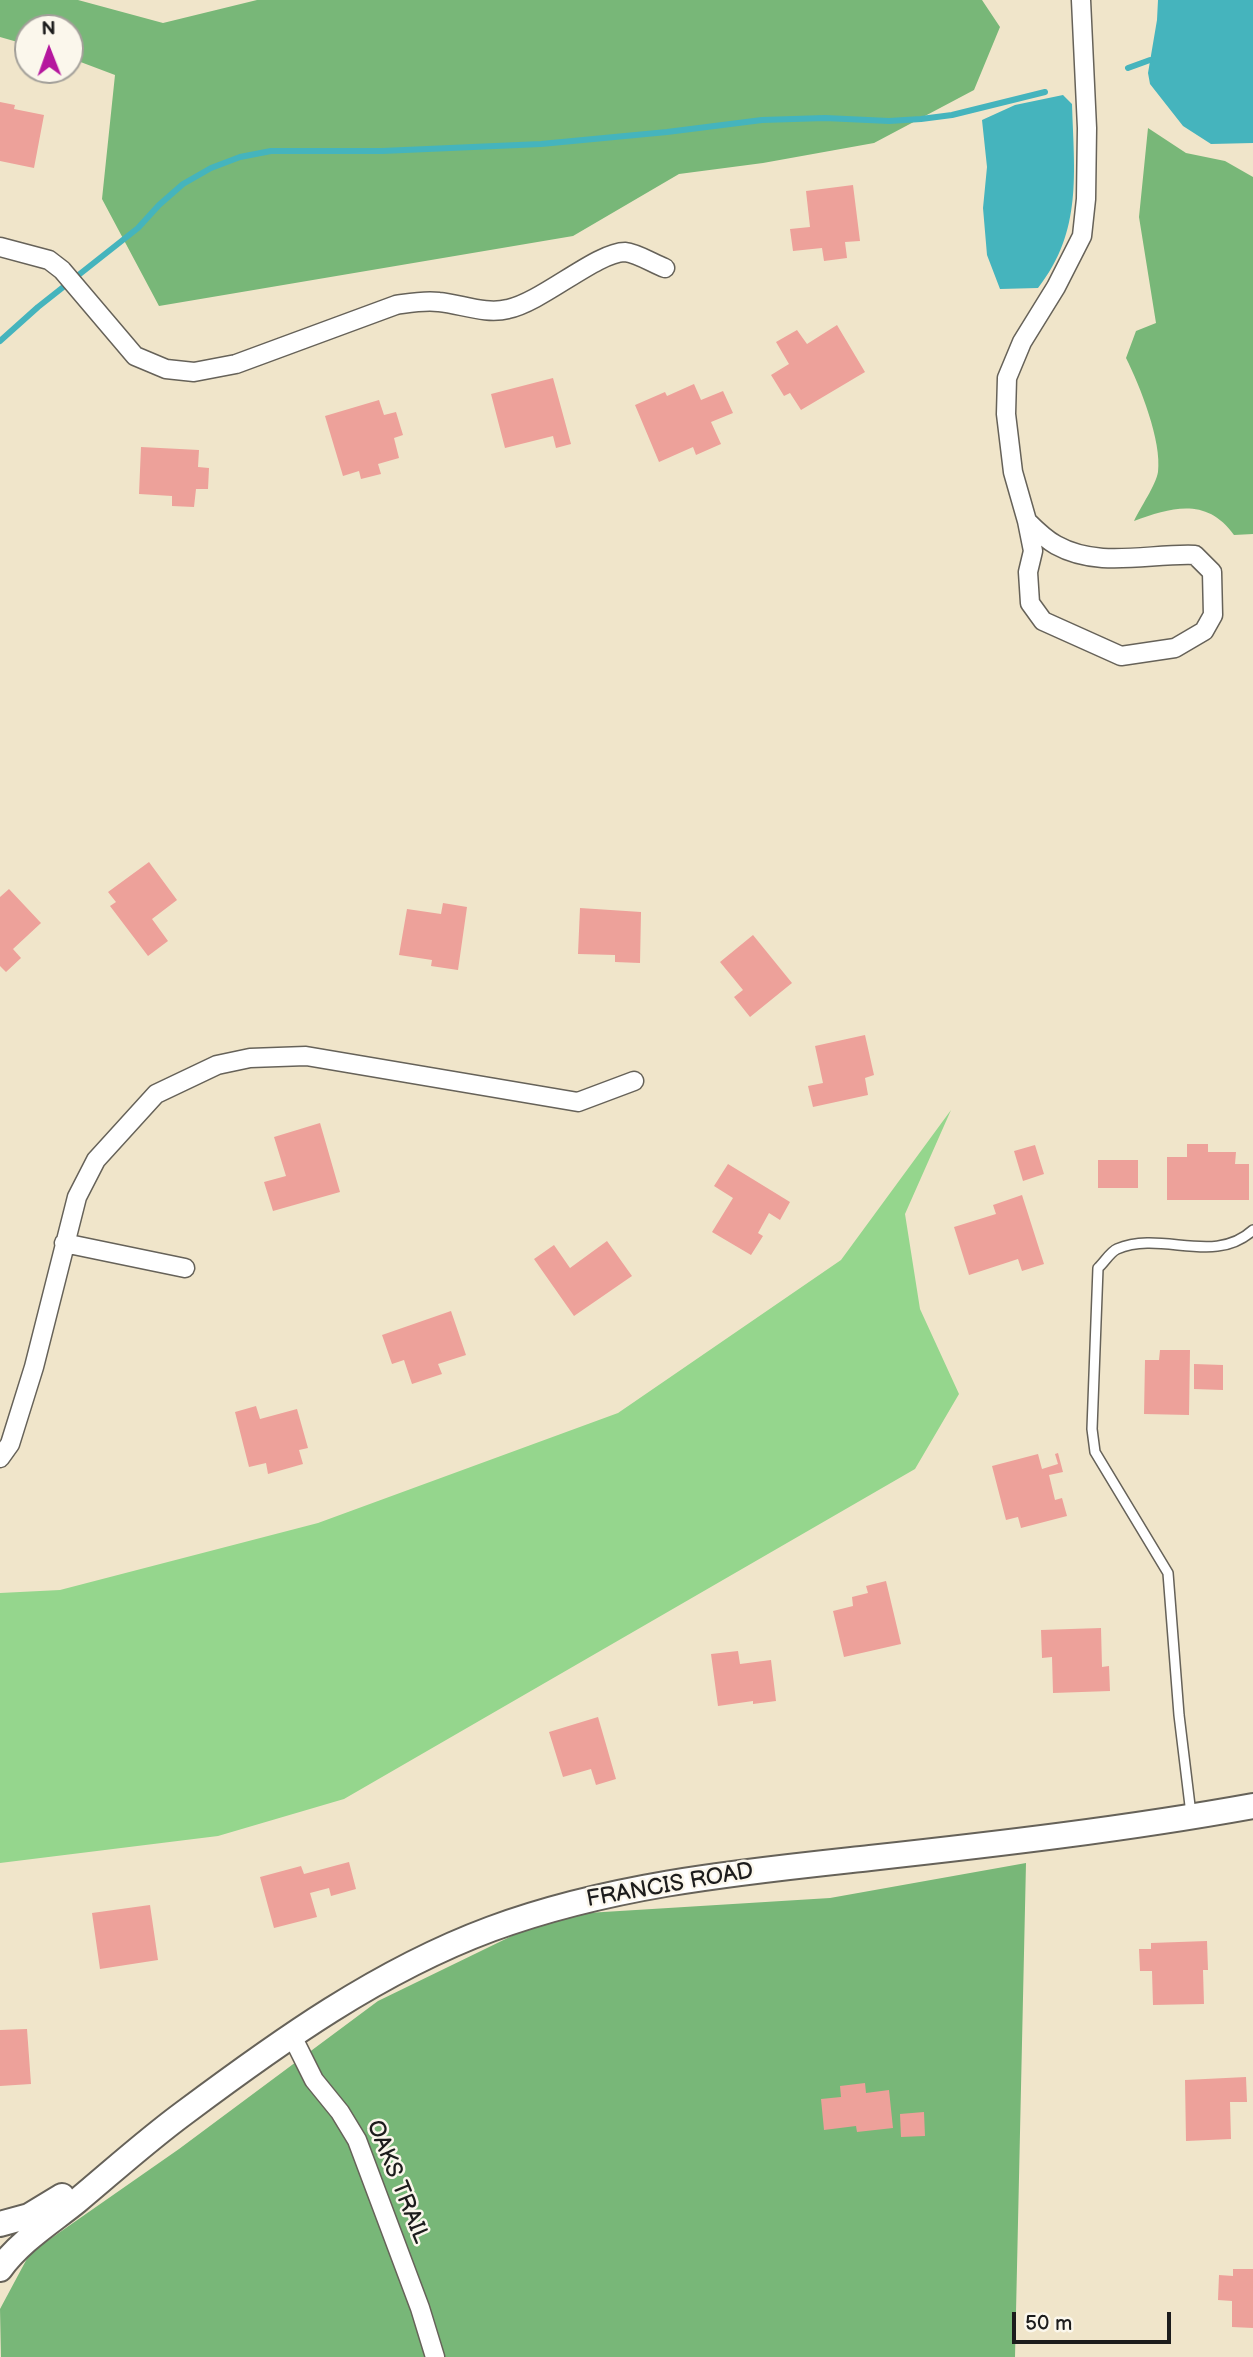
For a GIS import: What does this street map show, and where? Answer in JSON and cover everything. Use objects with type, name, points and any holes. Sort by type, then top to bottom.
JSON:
[{"type":"street","points":[[1027,521],[1054,544],[1070,552],[1133,559],[1169,554],[1195,555],[1212,572],[1213,615],[1203,631],[1175,648],[1121,656],[1044,621],[1030,603],[1028,572],[1032,551],[1027,521],[1013,472],[1006,414],[1007,378],[1022,342],[1056,287],[1082,236],[1086,199],[1086,103],[1081,0]]},
{"type":"street","points":[[0,247],[49,260],[62,270],[135,356],[166,369],[194,372],[236,363],[396,305],[417,301],[440,302],[483,310],[508,309],[560,286],[603,258],[625,252],[665,268]]},
{"type":"street","points":[[0,1458],[10,1444],[34,1367],[77,1197],[96,1160],[156,1094],[217,1065],[250,1058],[306,1056],[578,1102],[634,1081]]},
{"type":"street","points":[[64,1243],[185,1269]]},
{"type":"street","name":"FRANCIS ROAD","points":[[0,2224],[39,2211],[147,2140],[292,2036],[378,1982],[488,1930],[594,1898],[705,1876],[933,1850],[1253,1806]]},
{"type":"street","name":"OAKS TRAIL","points":[[292,2036],[314,2080],[340,2112],[357,2140],[420,2308],[435,2357]]},
{"type":"street","name":"FRANCIS ROAD","points":[[0,2269],[25,2242],[147,2140]]},
{"type":"lane","points":[[1191,1816],[1179,1715],[1168,1573],[1095,1452],[1092,1429],[1098,1268],[1115,1250],[1143,1244],[1217,1248],[1243,1240],[1253,1230]]},
{"type":"green space","points":[[0,0],[78,0],[163,23],[257,0],[982,0],[1000,27],[974,90],[874,143],[763,163],[679,174],[573,236],[159,306],[102,199],[115,75],[84,63],[84,14],[14,14],[14,41],[0,37]]},
{"type":"green space","points":[[1148,128],[1186,153],[1225,161],[1253,177],[1253,534],[1234,535],[1224,523],[1212,515],[1188,508],[1162,512],[1134,521],[1158,472],[1157,445],[1153,430],[1126,358],[1136,331],[1156,323],[1139,217]]},
{"type":"green space","points":[[951,1110],[905,1214],[920,1309],[959,1394],[915,1469],[344,1799],[218,1836],[0,1863],[0,1593],[60,1590],[318,1523],[618,1413],[841,1260]]},
{"type":"green space","points":[[1026,1863],[1015,2357],[1,2357],[0,2309],[30,2253],[179,2149],[378,2001],[555,1915],[830,1898]]},
{"type":"water","points":[[1158,0],[1253,0],[1253,143],[1211,144],[1183,126],[1150,84],[1148,73]]},
{"type":"water","points":[[1063,95],[1072,104],[1074,177],[1073,200],[1063,245],[1038,288],[1000,289],[987,255],[983,208],[987,167],[982,120],[1015,105]]},
{"type":"building","points":[[0,102],[15,105],[14,109],[44,115],[34,168],[0,161]]},
{"type":"building","points":[[853,185],[860,241],[845,242],[847,258],[824,261],[822,248],[793,251],[790,229],[810,227],[806,191]]},
{"type":"building","points":[[837,325],[865,372],[801,410],[790,393],[784,396],[771,375],[789,364],[776,342],[797,330],[807,344]]},
{"type":"building","points":[[553,378],[571,444],[556,448],[553,436],[505,448],[491,394]]},
{"type":"building","points":[[694,384],[701,400],[723,391],[733,413],[711,422],[721,444],[696,455],[693,447],[659,462],[635,405],[665,392],[667,396]]},
{"type":"building","points":[[379,400],[384,415],[396,412],[403,435],[394,438],[399,458],[378,464],[381,474],[361,479],[359,471],[343,476],[325,416]]},
{"type":"building","points":[[141,447],[199,450],[198,467],[209,468],[208,489],[196,489],[194,507],[172,506],[172,496],[139,494]]},
{"type":"building","points":[[149,862],[177,900],[152,919],[168,941],[148,956],[110,906],[116,902],[108,892]]},
{"type":"building","points":[[9,889],[41,923],[13,949],[21,958],[6,972],[0,966],[0,897]]},
{"type":"building","points":[[443,903],[467,907],[458,970],[431,966],[432,960],[399,955],[407,909],[441,914]]},
{"type":"building","points":[[580,908],[641,912],[640,963],[615,962],[615,955],[578,954]]},
{"type":"building","points":[[753,935],[792,983],[750,1017],[734,997],[743,990],[720,962]]},
{"type":"building","points":[[865,1035],[874,1075],[865,1078],[868,1095],[813,1107],[808,1086],[823,1083],[815,1046]]},
{"type":"building","points":[[320,1123],[340,1192],[273,1211],[264,1182],[286,1176],[274,1137]]},
{"type":"building","points":[[1187,1144],[1208,1144],[1208,1152],[1236,1152],[1235,1164],[1249,1164],[1249,1200],[1167,1200],[1167,1157],[1187,1157]]},
{"type":"building","points":[[1035,1145],[1044,1174],[1023,1181],[1014,1151]]},
{"type":"building","points":[[1098,1160],[1138,1160],[1138,1188],[1098,1188]]},
{"type":"building","points":[[728,1164],[790,1202],[780,1220],[769,1213],[758,1233],[763,1236],[751,1255],[712,1232],[733,1198],[714,1186]]},
{"type":"building","points":[[1022,1195],[1044,1264],[1022,1271],[1018,1259],[969,1275],[954,1227],[996,1214],[993,1205]]},
{"type":"building","points":[[607,1241],[632,1276],[574,1316],[534,1259],[554,1245],[570,1268]]},
{"type":"building","points":[[451,1311],[466,1355],[438,1364],[442,1374],[412,1384],[404,1360],[392,1364],[382,1335]]},
{"type":"building","points":[[1160,1350],[1190,1350],[1189,1415],[1144,1414],[1145,1360],[1159,1360]]},
{"type":"building","points":[[1194,1364],[1223,1365],[1223,1390],[1194,1389]]},
{"type":"building","points":[[256,1406],[260,1419],[297,1409],[308,1448],[299,1450],[303,1464],[268,1474],[266,1463],[249,1467],[235,1412]]},
{"type":"building","points":[[1058,1453],[1063,1472],[1049,1475],[1055,1500],[1062,1498],[1067,1516],[1021,1528],[1018,1517],[1006,1520],[992,1466],[1038,1454],[1042,1469],[1058,1464],[1055,1454]]},
{"type":"building","points":[[886,1581],[901,1644],[844,1657],[833,1611],[853,1606],[852,1597],[868,1593],[866,1586]]},
{"type":"building","points":[[1101,1628],[1102,1667],[1109,1666],[1110,1691],[1053,1693],[1052,1657],[1042,1658],[1041,1630]]},
{"type":"building","points":[[738,1651],[740,1664],[771,1660],[776,1701],[718,1706],[711,1654]]},
{"type":"building","points":[[598,1717],[616,1779],[596,1785],[591,1769],[563,1777],[549,1732]]},
{"type":"building","points":[[349,1862],[356,1889],[331,1896],[329,1888],[310,1893],[317,1917],[274,1928],[260,1877],[301,1866],[304,1874]]},
{"type":"building","points":[[150,1905],[158,1960],[100,1969],[92,1913]]},
{"type":"building","points":[[1207,1941],[1208,1970],[1203,1970],[1204,2004],[1153,2005],[1152,1971],[1140,1971],[1139,1949],[1151,1949],[1151,1943]]},
{"type":"building","points":[[27,2029],[31,2084],[0,2086],[0,2030]]},
{"type":"building","points":[[1246,2077],[1247,2102],[1230,2102],[1231,2139],[1186,2141],[1185,2080]]},
{"type":"building","points":[[865,2083],[866,2093],[889,2090],[893,2128],[857,2132],[856,2126],[824,2130],[821,2099],[841,2097],[840,2086]]},
{"type":"building","points":[[924,2112],[925,2136],[901,2137],[900,2114]]},
{"type":"building","points":[[1233,2269],[1253,2269],[1253,2328],[1232,2327],[1232,2301],[1218,2300],[1219,2275],[1233,2276]]},
{"type":"waterway","points":[[1128,68],[1150,60]]},
{"type":"waterway","points":[[0,341],[38,307],[138,228],[183,184],[211,168],[240,157],[271,151],[382,151],[541,144],[762,120],[921,119],[952,115],[1045,92]]}]
